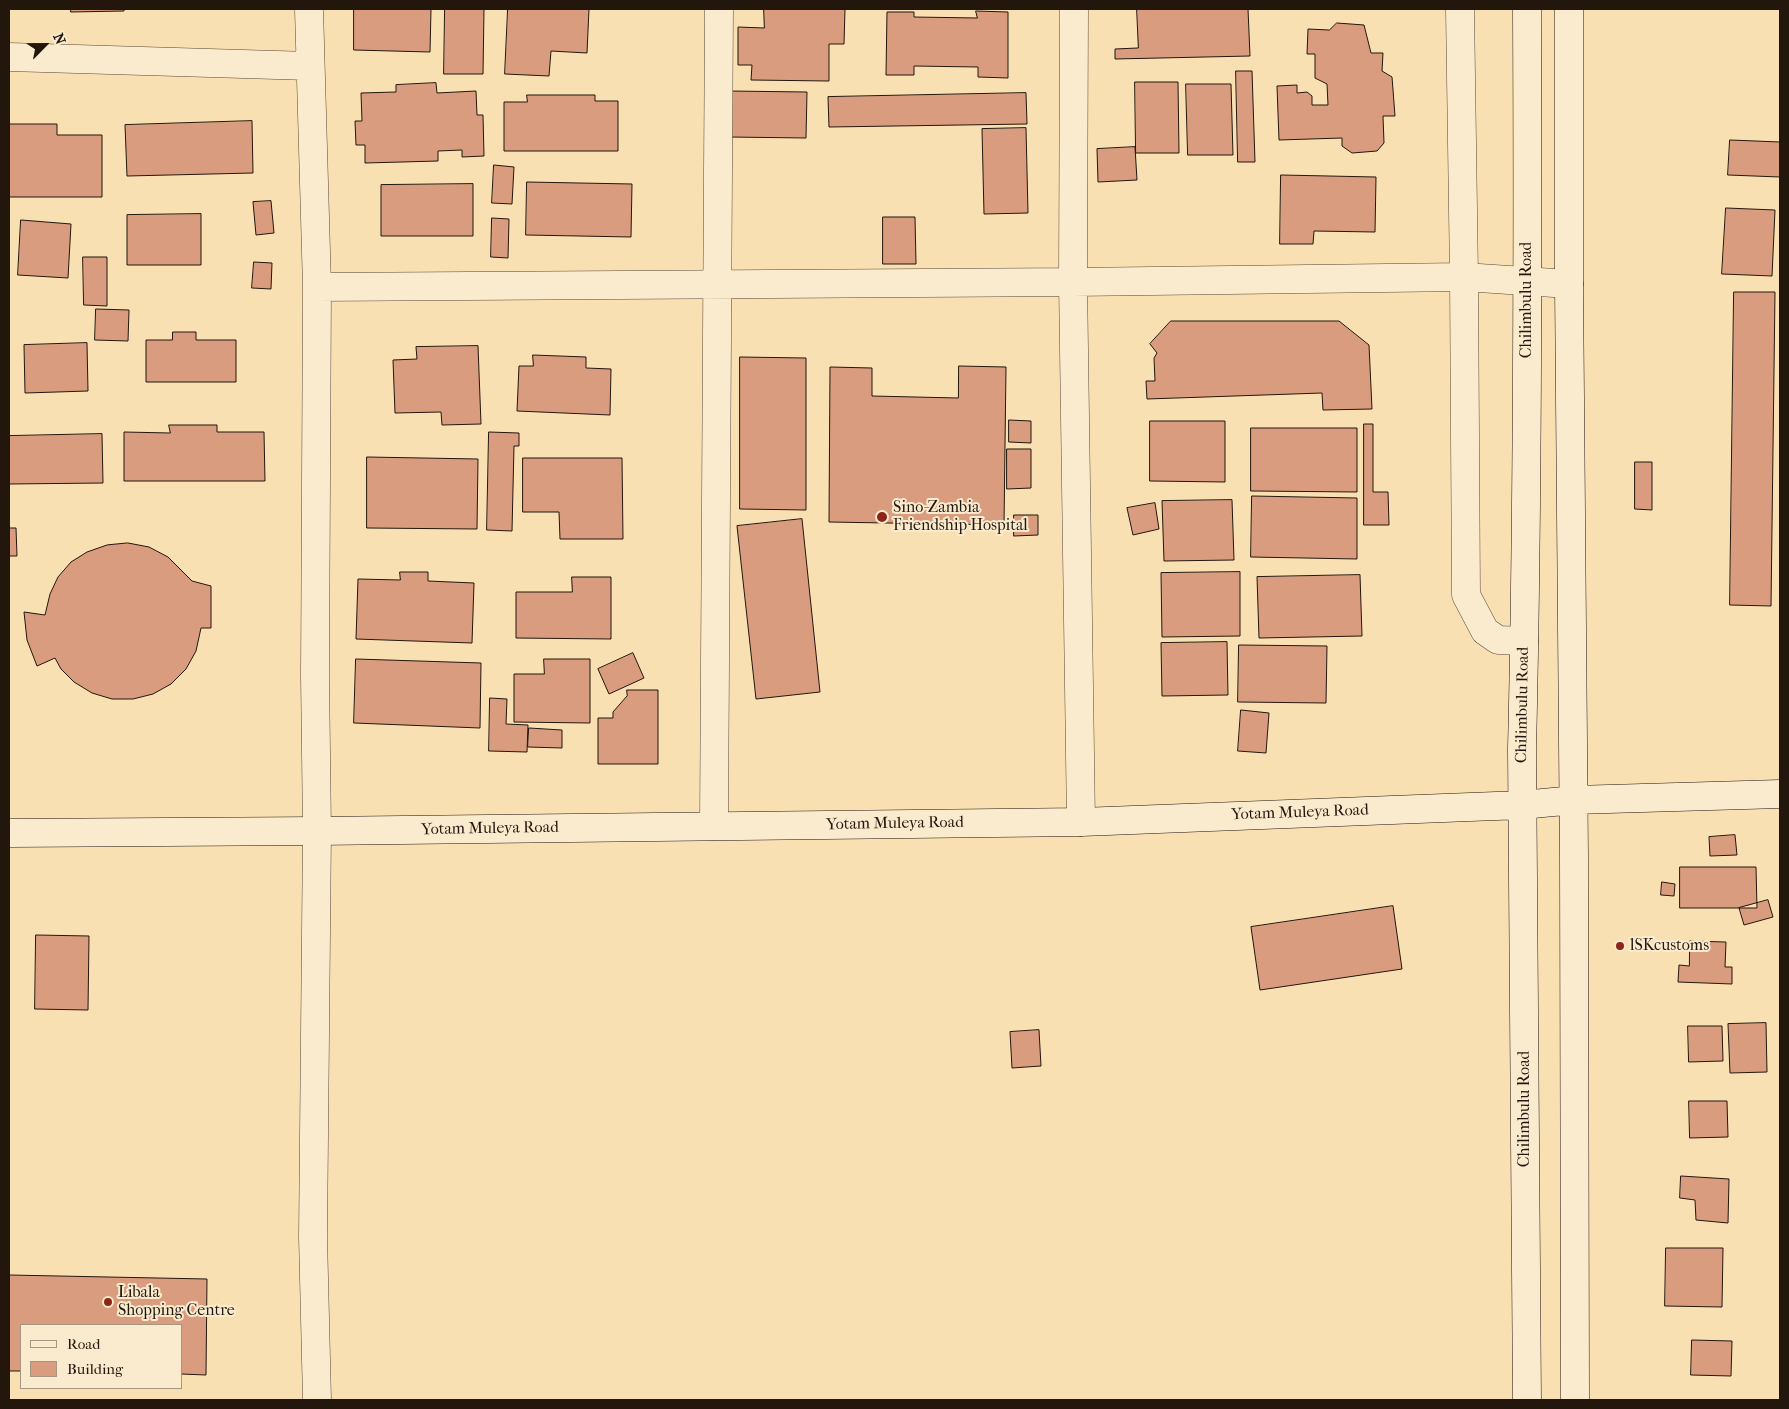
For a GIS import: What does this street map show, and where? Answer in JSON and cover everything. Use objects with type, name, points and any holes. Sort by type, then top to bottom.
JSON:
[{"type":"street","points":[[309,9],[317,287],[317,831],[313,1238],[317,1400]]},
{"type":"street","points":[[714,826],[719,284],[719,9]]},
{"type":"street","points":[[1074,9],[1073,282],[1081,822]]},
{"type":"street","points":[[1460,9],[1466,595],[1485,631],[1498,640],[1524,641]]},
{"type":"street","name":"Chilimbulu Road","points":[[1526,1400],[1524,867],[1522,805],[1528,282],[1527,9]]},
{"type":"street","points":[[1569,9],[1569,284],[1574,800],[1575,1400]]},
{"type":"street","points":[[9,57],[310,66]]},
{"type":"street","points":[[317,287],[1073,282],[1464,277],[1569,284]]},
{"type":"street","name":"Yotam Muleya Road","points":[[9,833],[1081,822],[1522,805],[1574,800],[1780,794]]},
{"type":"building","points":[[71,9],[124,9],[124,11],[71,12]]},
{"type":"building","points":[[354,9],[431,9],[430,52],[354,50]]},
{"type":"building","points":[[445,9],[484,9],[483,74],[444,74]]},
{"type":"building","points":[[508,9],[589,9],[587,53],[551,51],[549,76],[505,74]]},
{"type":"building","points":[[764,9],[845,9],[844,44],[829,44],[829,81],[751,80],[752,65],[738,65],[738,27],[764,28]]},
{"type":"building","points":[[1137,9],[1248,9],[1250,56],[1115,59],[1115,49],[1138,48]]},
{"type":"building","points":[[976,11],[1008,12],[1008,78],[978,77],[978,67],[914,66],[914,75],[886,75],[887,12],[914,12],[914,17],[977,18]]},
{"type":"building","points":[[1337,23],[1364,25],[1371,53],[1383,53],[1382,71],[1392,77],[1395,116],[1383,116],[1384,143],[1377,151],[1352,153],[1342,146],[1342,138],[1279,140],[1277,86],[1297,85],[1297,93],[1307,92],[1312,96],[1312,105],[1328,105],[1327,84],[1315,78],[1315,54],[1307,54],[1308,29],[1329,30]]},
{"type":"building","points":[[1236,71],[1252,71],[1255,162],[1238,162]]},
{"type":"building","points":[[1135,82],[1178,82],[1179,153],[1136,153]]},
{"type":"building","points":[[436,83],[437,93],[476,91],[477,115],[483,115],[484,156],[462,157],[462,150],[438,151],[438,161],[365,163],[365,145],[356,145],[355,121],[362,121],[361,93],[396,92],[396,85]]},
{"type":"building","points":[[1186,84],[1231,84],[1233,155],[1188,155]]},
{"type":"building","points":[[728,91],[807,92],[806,138],[728,137]]},
{"type":"building","points":[[1026,93],[1027,124],[829,127],[828,97]]},
{"type":"building","points":[[527,95],[595,95],[595,101],[618,101],[618,151],[504,151],[504,102],[527,102]]},
{"type":"building","points":[[252,121],[253,173],[127,176],[125,125]]},
{"type":"building","points":[[9,124],[57,124],[57,135],[102,135],[102,197],[9,197]]},
{"type":"building","points":[[1026,128],[1028,213],[984,214],[982,129]]},
{"type":"building","points":[[1730,140],[1780,142],[1780,177],[1728,175]]},
{"type":"building","points":[[1135,147],[1137,180],[1098,182],[1097,149]]},
{"type":"building","points":[[494,165],[514,167],[512,204],[492,203]]},
{"type":"building","points":[[1281,175],[1376,177],[1375,232],[1314,231],[1313,244],[1280,244]]},
{"type":"building","points":[[527,182],[632,184],[631,237],[526,235]]},
{"type":"building","points":[[473,184],[473,236],[381,236],[381,185]]},
{"type":"building","points":[[271,201],[274,233],[256,235],[253,202]]},
{"type":"building","points":[[1726,208],[1775,210],[1772,276],[1722,274]]},
{"type":"building","points":[[201,214],[201,265],[127,265],[127,215]]},
{"type":"building","points":[[883,217],[915,217],[916,264],[883,264]]},
{"type":"building","points":[[492,218],[509,219],[508,258],[491,257]]},
{"type":"building","points":[[21,220],[71,224],[68,278],[18,275]]},
{"type":"building","points":[[83,257],[107,257],[107,306],[84,305]]},
{"type":"building","points":[[254,262],[272,263],[271,289],[252,288]]},
{"type":"building","points":[[1734,292],[1775,292],[1771,606],[1730,605]]},
{"type":"building","points":[[96,309],[129,310],[128,341],[95,340]]},
{"type":"building","points":[[1171,321],[1339,321],[1369,345],[1372,409],[1323,410],[1322,393],[1147,399],[1146,381],[1155,381],[1154,358],[1157,353],[1150,344]]},
{"type":"building","points":[[173,332],[196,332],[196,340],[236,340],[236,382],[146,382],[146,340],[172,340]]},
{"type":"building","points":[[87,343],[88,391],[25,393],[24,345]]},
{"type":"building","points":[[478,346],[481,424],[442,425],[441,412],[395,413],[393,360],[417,359],[416,347]]},
{"type":"building","points":[[533,355],[586,357],[586,368],[611,369],[610,415],[517,411],[519,366],[533,366]]},
{"type":"building","points":[[740,357],[806,358],[806,510],[740,509]]},
{"type":"building","points":[[959,366],[1006,367],[1004,525],[829,522],[830,367],[872,368],[872,396],[958,398]]},
{"type":"building","points":[[1009,420],[1031,421],[1031,443],[1009,442]]},
{"type":"building","points":[[1150,421],[1225,421],[1225,482],[1150,481]]},
{"type":"building","points":[[1364,424],[1373,424],[1373,492],[1388,492],[1389,525],[1364,525]]},
{"type":"building","points":[[169,425],[217,425],[217,432],[264,432],[265,481],[124,481],[124,432],[170,433]]},
{"type":"building","points":[[1251,428],[1357,428],[1357,492],[1251,491]]},
{"type":"building","points":[[489,432],[519,433],[519,446],[514,446],[512,531],[487,530]]},
{"type":"building","points":[[102,434],[103,483],[9,484],[9,436]]},
{"type":"building","points":[[1007,449],[1031,449],[1031,488],[1007,489]]},
{"type":"building","points":[[367,457],[478,459],[477,529],[367,528]]},
{"type":"building","points":[[523,458],[622,458],[623,539],[560,539],[559,512],[523,512]]},
{"type":"building","points":[[1635,462],[1652,462],[1652,510],[1635,509]]},
{"type":"building","points":[[1252,496],[1357,498],[1357,559],[1251,557]]},
{"type":"building","points":[[1232,500],[1234,560],[1164,561],[1162,501]]},
{"type":"building","points":[[1155,503],[1159,529],[1133,535],[1127,508]]},
{"type":"building","points":[[1014,515],[1038,515],[1038,535],[1014,536]]},
{"type":"building","points":[[802,519],[820,692],[756,699],[737,526]]},
{"type":"building","points":[[9,528],[16,528],[17,556],[9,556]]},
{"type":"building","points":[[128,543],[149,547],[168,557],[192,581],[211,586],[211,628],[201,628],[196,651],[186,669],[171,684],[153,694],[133,699],[112,699],[92,693],[74,682],[61,669],[55,658],[37,666],[27,640],[24,612],[45,615],[50,594],[58,577],[71,562],[87,552],[107,545]]},
{"type":"building","points":[[400,572],[428,572],[428,581],[474,583],[472,643],[356,639],[358,579],[400,580]]},
{"type":"building","points":[[1240,572],[1240,636],[1162,637],[1161,573]]},
{"type":"building","points":[[1360,575],[1362,636],[1259,638],[1257,577]]},
{"type":"building","points":[[572,577],[611,577],[611,639],[516,638],[516,592],[572,592]]},
{"type":"building","points":[[1227,642],[1228,695],[1162,696],[1161,643]]},
{"type":"building","points":[[1239,645],[1327,646],[1326,703],[1238,702]]},
{"type":"building","points":[[633,653],[644,678],[609,694],[598,669]]},
{"type":"building","points":[[356,659],[481,663],[480,728],[354,723]]},
{"type":"building","points":[[544,659],[590,659],[590,723],[514,722],[514,674],[544,674]]},
{"type":"building","points":[[627,690],[658,690],[658,764],[598,764],[598,718],[613,718],[613,712],[627,696]]},
{"type":"building","points":[[490,698],[507,699],[506,724],[528,725],[527,752],[489,751]]},
{"type":"building","points":[[1241,710],[1269,713],[1266,753],[1238,751]]},
{"type":"building","points":[[529,728],[562,730],[562,748],[528,747]]},
{"type":"building","points":[[1735,835],[1737,855],[1710,856],[1709,837]]},
{"type":"building","points":[[1680,867],[1756,867],[1757,908],[1680,908]]},
{"type":"building","points":[[1662,882],[1675,884],[1674,896],[1661,895]]},
{"type":"building","points":[[1768,900],[1773,917],[1744,925],[1739,908]]},
{"type":"building","points":[[1393,906],[1402,969],[1260,990],[1251,927]]},
{"type":"building","points":[[36,935],[89,936],[88,1010],[35,1009]]},
{"type":"building","points":[[1690,941],[1726,942],[1725,967],[1732,967],[1732,984],[1678,982],[1679,965],[1689,966]]},
{"type":"building","points":[[1766,1023],[1767,1072],[1730,1073],[1728,1024]]},
{"type":"building","points":[[1688,1026],[1722,1026],[1723,1061],[1689,1062]]},
{"type":"building","points":[[1039,1030],[1041,1066],[1012,1068],[1010,1032]]},
{"type":"building","points":[[1689,1101],[1727,1101],[1728,1137],[1690,1138]]},
{"type":"building","points":[[1681,1176],[1729,1179],[1728,1223],[1696,1220],[1695,1200],[1680,1198]]},
{"type":"building","points":[[1666,1248],[1723,1248],[1722,1307],[1665,1306]]},
{"type":"building","name":"Libala Shopping Centre","points":[[9,1275],[207,1279],[206,1375],[182,1374],[182,1324],[20,1324],[20,1371],[9,1371]]},
{"type":"building","points":[[1692,1340],[1732,1341],[1731,1376],[1691,1375]]},
{"type":"place","name":"Sino-Zambia Friendship Hospital","points":[[882,517]]},
{"type":"place","name":"lSKcustoms","points":[[1620,946]]},
{"type":"place","name":"Libala Shopping Centre","points":[[108,1302]]}]
